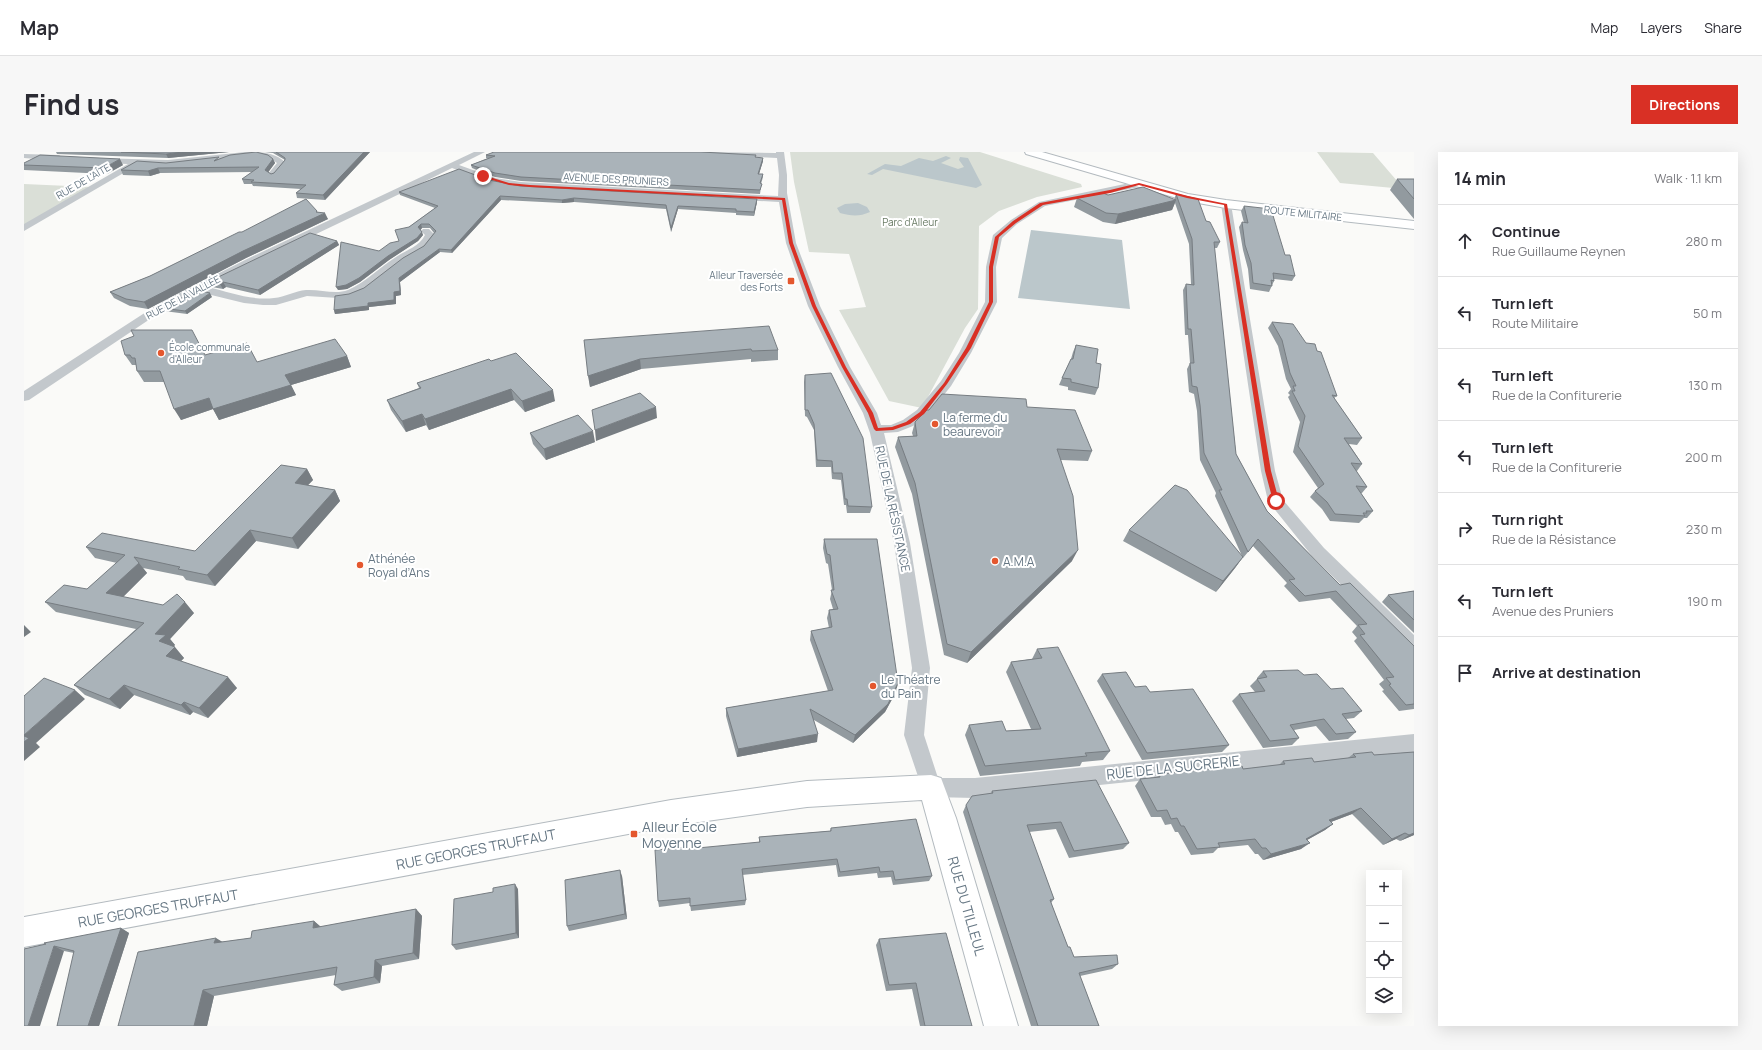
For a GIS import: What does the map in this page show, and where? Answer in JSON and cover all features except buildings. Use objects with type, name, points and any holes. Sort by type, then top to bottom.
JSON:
[{"type":"street","points":[[36,156],[44,152]]},
{"type":"street","name":"RUE DE LA VALLÉE","points":[[24,397],[164,305],[451,165],[481,152]]},
{"type":"street","points":[[702,152],[781,154]]},
{"type":"street","name":"ROUTE MILITAIRE","points":[[1030,152],[1187,197],[1226,204],[1414,225]]},
{"type":"street","points":[[91,160],[168,163],[258,153],[273,156],[282,163],[272,174]]},
{"type":"street","name":"RUE DE LA RÉSISTANCE","points":[[781,154],[783,199],[791,243],[814,306],[844,367],[870,413],[876,429],[902,543],[921,668],[914,735],[931,787]]},
{"type":"street","points":[[24,156],[68,158]]},
{"type":"street","name":"RUE DE L'AÎTE","points":[[24,228],[137,162]]},
{"type":"street","name":"AVENUE DES PRUNIERS","points":[[451,165],[497,181],[520,185],[783,199]]},
{"type":"street","points":[[876,429],[893,429],[908,423],[922,413],[946,383],[965,353],[991,302],[991,267],[997,237],[1014,222],[1042,204],[1110,192],[1139,184]]},
{"type":"street","points":[[1226,204],[1268,471],[1276,501],[1318,552],[1414,646]]},
{"type":"street","points":[[197,288],[267,302],[273,302],[306,293],[333,296],[348,294],[354,292],[371,281],[400,258],[418,249],[428,241],[430,235],[426,231]]},
{"type":"street","name":"RUE DE LA SUCRERIE","points":[[931,787],[975,788],[1414,743]]},
{"type":"street","name":"RUE GEORGES TRUFFAUT","points":[[24,932],[671,813],[807,794],[931,787]]},
{"type":"street","name":"RUE DU TILLEUL","points":[[931,787],[942,818],[1001,1026]]},
{"type":"green space","name":"Parc d'Alleur","points":[[790,152],[980,152],[1081,184],[1082,187],[1037,197],[999,211],[979,226],[978,309],[965,328],[922,408],[889,401],[839,310],[866,307],[849,254],[809,252],[794,182]]},
{"type":"green space","points":[[1317,152],[1373,153],[1404,189],[1340,183]]},
{"type":"green space","points":[[24,184],[91,187],[24,227]]},
{"type":"shaded area","points":[[946,156],[951,158],[941,163],[958,169],[964,167],[959,160],[960,157],[968,158],[982,185],[976,188],[883,169],[872,175],[867,174],[885,164],[901,166],[919,158],[933,161]]},
{"type":"shaded area","points":[[858,203],[867,207],[870,212],[862,215],[851,215],[840,213],[837,208],[845,204]]},
{"type":"shaded area","points":[[1031,230],[1122,240],[1130,309],[1018,298]]},
{"type":"place","name":"Alleur Traversée des Forts","points":[[791,281]]},
{"type":"place","name":"École communale d'Alleur","points":[[161,353]]},
{"type":"place","name":"La ferme du beaurevoir","points":[[935,424]]},
{"type":"place","name":"A.M.A","points":[[995,561]]},
{"type":"place","name":"Athénée Royal d’Ans","points":[[360,565]]},
{"type":"place","name":"Le Théatre du Pain","points":[[873,686]]},
{"type":"place","name":"Alleur École Moyenne","points":[[634,834]]},
{"type":"route","points":[[483,176],[509,184],[530,186],[783,199],[791,243],[814,306],[844,367],[870,413],[876,429],[893,429],[908,423],[922,413],[946,383],[968,348],[991,302],[991,267],[997,237],[1014,222],[1042,204],[1110,192],[1139,184],[1187,197],[1226,204],[1268,471],[1276,501]]}]
